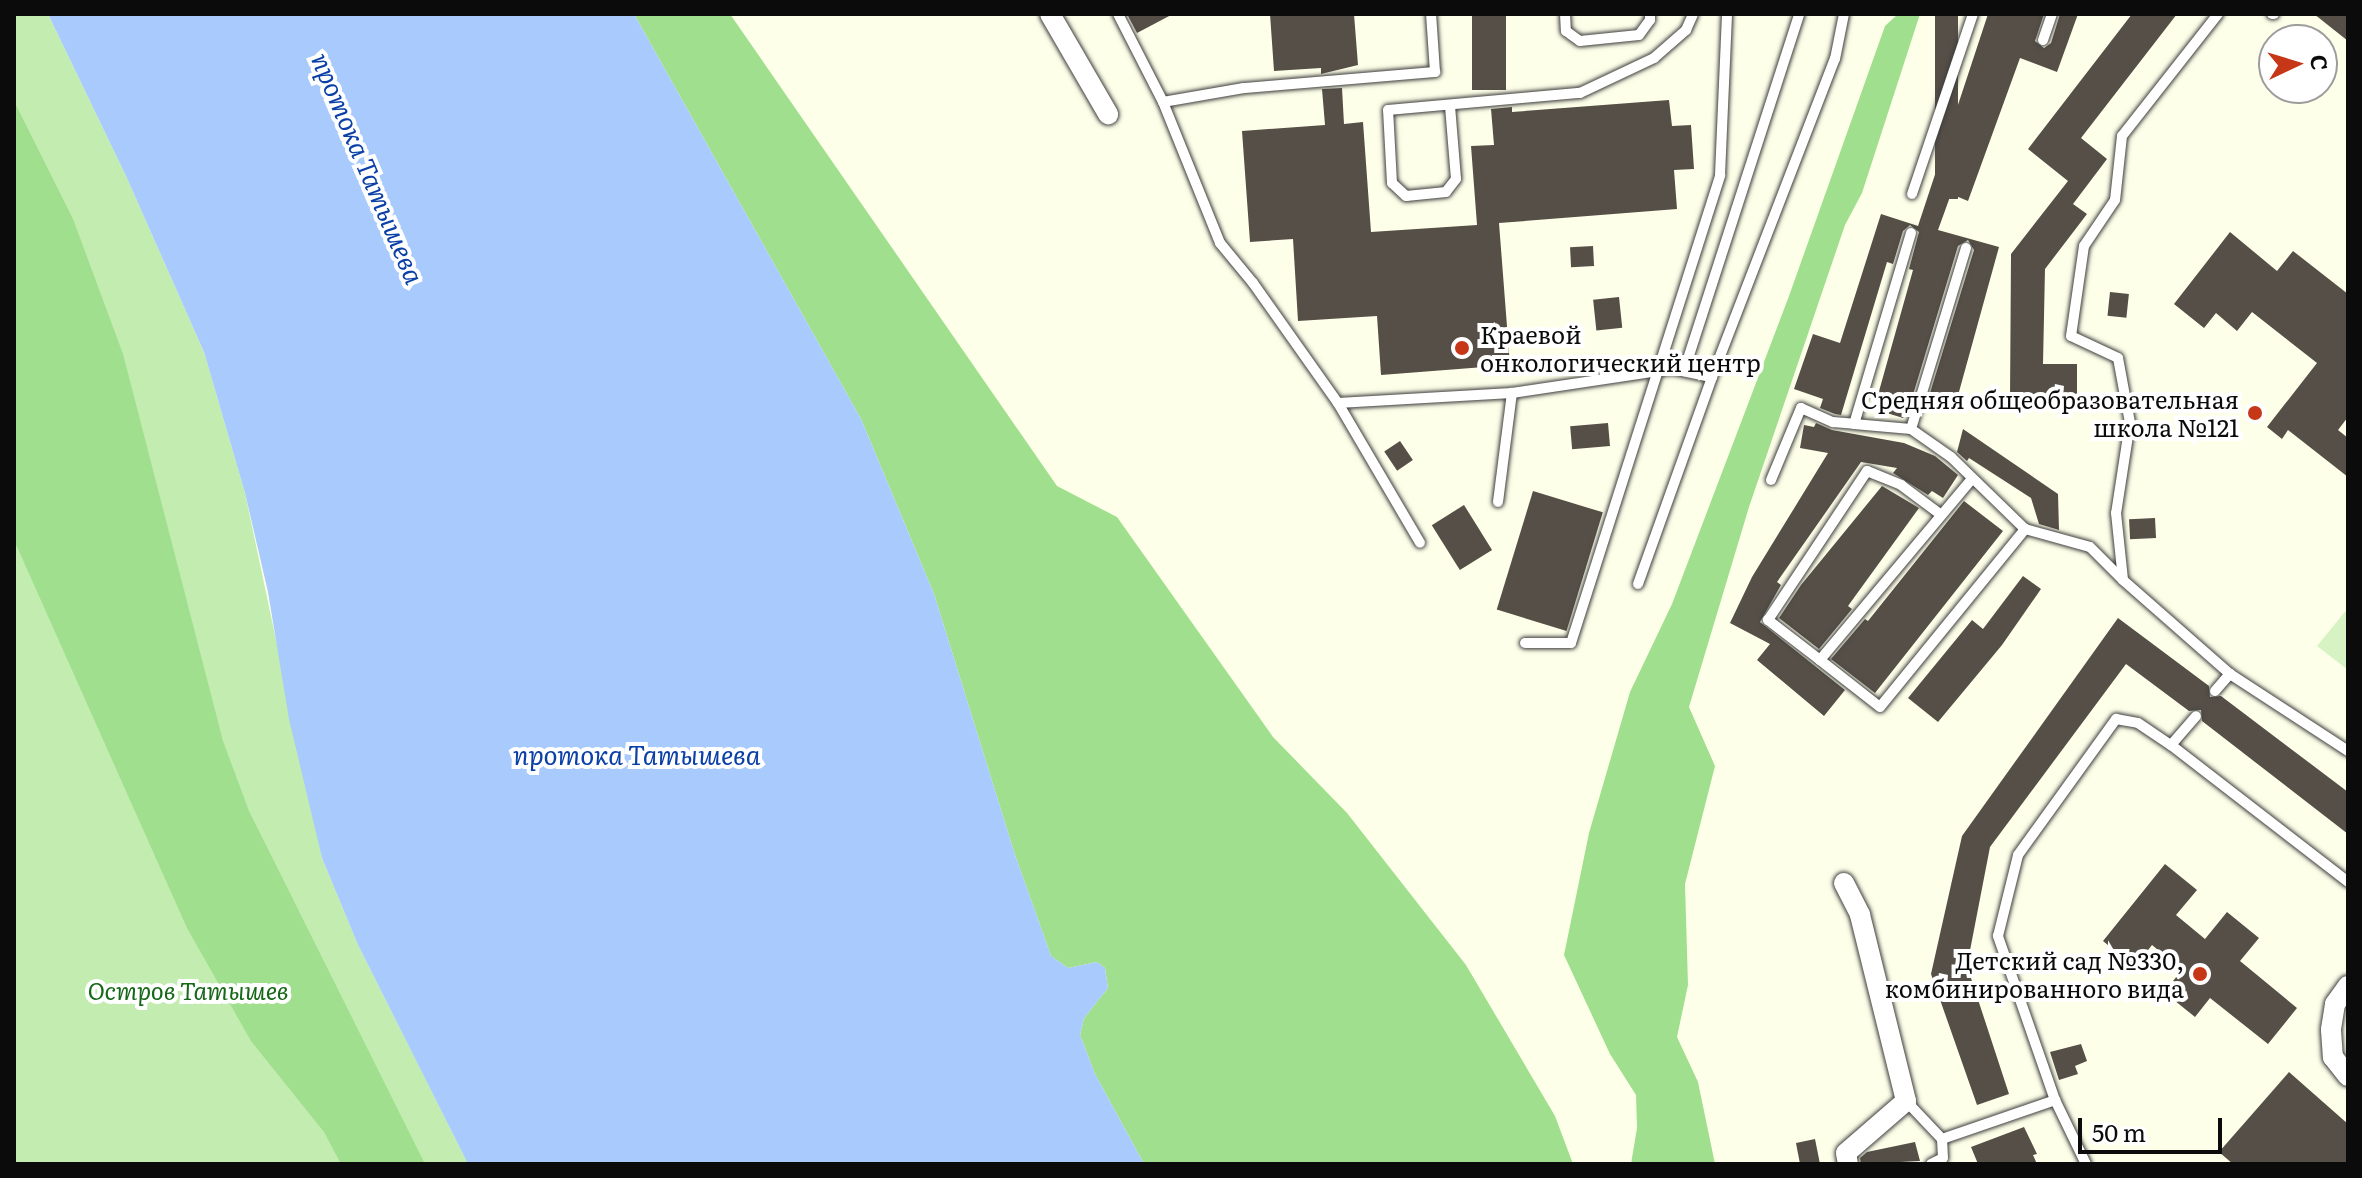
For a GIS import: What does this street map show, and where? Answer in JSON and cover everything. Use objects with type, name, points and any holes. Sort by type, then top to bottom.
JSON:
[{"type":"street","points":[[1050,14],[1108,114]]},
{"type":"street","points":[[1844,883],[1860,915],[1906,1101],[1846,1153],[1848,1164]]},
{"type":"street","points":[[2348,986],[2335,1004],[2331,1030],[2333,1057],[2348,1076]]},
{"type":"lane","points":[[1118,14],[1163,102],[1220,243],[1253,283],[1338,403],[1420,543]]},
{"type":"lane","points":[[1163,102],[1244,88],[1435,72],[1431,14]]},
{"type":"lane","points":[[1565,14],[1566,31],[1580,41],[1639,35],[1650,20],[1650,14]]},
{"type":"lane","points":[[1450,106],[1456,179],[1446,192],[1406,196],[1392,183],[1388,110],[1580,93],[1654,58],[1686,30],[1693,14]]},
{"type":"lane","points":[[1525,643],[1571,643],[1720,175],[1727,14]]},
{"type":"lane","points":[[1684,371],[1799,14]]},
{"type":"lane","points":[[1638,584],[1712,377],[1835,59],[1844,14]]},
{"type":"lane","points":[[1912,194],[1973,14]]},
{"type":"lane","points":[[2043,40],[2052,14]]},
{"type":"lane","points":[[2123,580],[2116,513],[2130,423],[2118,358],[2071,336],[2084,246],[2115,200],[2122,136],[2218,14]]},
{"type":"lane","points":[[1854,424],[1911,233]]},
{"type":"lane","points":[[1911,429],[1966,248]]},
{"type":"lane","points":[[1338,403],[1512,393],[1656,371],[1684,371],[1712,377]]},
{"type":"lane","points":[[1498,502],[1512,393]]},
{"type":"lane","points":[[1771,480],[1801,408],[1833,422],[1911,429],[1951,457],[1971,480],[2025,529],[2090,547],[2230,674],[2348,751]]},
{"type":"lane","points":[[1940,514],[1901,485],[1867,471],[1768,620],[1880,707],[2025,529]]},
{"type":"lane","points":[[1820,660],[1971,480]]},
{"type":"lane","points":[[2215,691],[2230,674]]},
{"type":"lane","points":[[2171,745],[2196,716]]},
{"type":"lane","points":[[2086,1164],[2055,1100],[1998,936],[2018,855],[2116,719],[2138,723],[2171,745],[2348,882]]},
{"type":"lane","points":[[1942,1139],[2055,1100]]},
{"type":"lane","points":[[1906,1101],[1942,1139],[1943,1158],[1931,1164]]},
{"type":"green space","name":"Остров Татышев","points":[[14,14],[48,14],[126,176],[204,352],[245,493],[322,858],[358,945],[468,1164],[14,1164]]},
{"type":"green space","points":[[634,14],[730,14],[1057,486],[1117,517],[1273,737],[1347,813],[1466,965],[1555,1116],[1573,1164],[1144,1164],[1095,1074],[1080,1035],[1084,1018],[1108,988],[1105,968],[1097,962],[1068,968],[1051,956],[1015,855],[934,594],[861,419]]},
{"type":"green space","points":[[1898,14],[1920,14],[1862,193],[1845,225],[1749,507],[1689,707],[1715,766],[1685,884],[1688,985],[1677,1037],[1698,1082],[1715,1164],[1631,1164],[1637,1128],[1636,1095],[1610,1054],[1564,955],[1589,833],[1630,692],[1672,604],[1789,296],[1885,26]]},
{"type":"green space","points":[[14,101],[73,219],[123,354],[223,741],[249,811],[425,1164],[341,1164],[324,1132],[251,1041],[187,928],[14,540]]},
{"type":"green space","points":[[2348,608],[2348,670],[2317,646]]},
{"type":"water","name":"протока Татышева","points":[[48,14],[634,14],[861,419],[934,594],[1015,855],[1051,956],[1068,968],[1097,962],[1105,968],[1108,988],[1084,1018],[1080,1035],[1095,1074],[1144,1164],[468,1164],[358,945],[322,858],[289,719],[268,592],[245,493],[204,352],[126,176]]},
{"type":"building","points":[[1127,14],[1173,14],[1137,33]]},
{"type":"building","points":[[1270,14],[1354,14],[1358,65],[1321,74],[1321,68],[1274,71]]},
{"type":"building","points":[[1472,14],[1506,14],[1506,90],[1472,90]]},
{"type":"building","points":[[1935,14],[1958,14],[1958,199],[1935,199]]},
{"type":"building","points":[[1988,14],[2044,14],[2035,41],[2044,48],[2051,43],[2060,14],[2078,14],[2057,72],[2020,58],[1968,201],[1951,194],[1938,230],[1999,247],[1954,410],[1926,406],[1974,250],[1968,240],[1958,246],[1909,408],[1903,418],[1874,409],[1913,270],[1909,269],[1919,232],[1910,225],[1903,231],[1893,264],[1887,262],[1841,415],[1820,408],[1823,399],[1794,389],[1813,334],[1840,343],[1881,214],[1918,226]]},
{"type":"building","points":[[2132,14],[2177,14],[2081,138],[2107,159],[2073,204],[2087,214],[2045,269],[2043,364],[2077,364],[2077,399],[2010,398],[2011,254],[2068,181],[2028,149]]},
{"type":"building","points":[[2314,14],[2348,14],[2348,41],[2338,33],[2338,24],[2327,24]]},
{"type":"building","points":[[1342,88],[1344,124],[1363,122],[1371,232],[1477,225],[1471,146],[1494,145],[1491,109],[1512,107],[1512,112],[1669,100],[1672,126],[1691,125],[1694,169],[1674,170],[1677,209],[1499,223],[1510,365],[1381,375],[1377,316],[1298,321],[1293,239],[1250,242],[1242,131],[1325,125],[1322,89]]},
{"type":"building","points":[[2230,232],[2277,271],[2293,251],[2348,294],[2348,417],[2338,430],[2348,438],[2348,477],[2288,430],[2282,439],[2267,427],[2317,363],[2252,312],[2237,331],[2216,313],[2204,328],[2174,304]]},
{"type":"building","points":[[1593,246],[1594,266],[1571,267],[1570,247]]},
{"type":"building","points":[[2110,292],[2129,294],[2126,318],[2107,316]]},
{"type":"building","points":[[1619,297],[1622,328],[1596,331],[1593,300]]},
{"type":"building","points":[[1608,423],[1610,446],[1572,449],[1570,426]]},
{"type":"building","points":[[1816,423],[1832,430],[1904,443],[1935,456],[1958,475],[1943,498],[1932,491],[1928,495],[1893,473],[1897,468],[1861,462],[1777,582],[1781,585],[1760,622],[1845,690],[1824,716],[1757,660],[1770,644],[1730,623],[1752,577],[1828,453],[1800,448],[1804,425],[1814,427]]},
{"type":"building","points":[[1963,429],[2058,494],[2059,530],[2039,524],[2031,498],[1957,452]]},
{"type":"building","points":[[1400,441],[1413,460],[1397,471],[1384,452]]},
{"type":"building","points":[[1882,486],[1919,508],[1848,606],[1852,609],[1819,649],[1779,618],[1801,585]]},
{"type":"building","points":[[1533,491],[1603,512],[1567,631],[1497,610]]},
{"type":"building","points":[[1964,501],[2003,531],[1875,693],[1831,659],[1865,619],[1868,621]]},
{"type":"building","points":[[1464,505],[1492,550],[1460,570],[1432,525]]},
{"type":"building","points":[[2155,518],[2156,538],[2130,539],[2129,519]]},
{"type":"building","points":[[2023,576],[2041,589],[2002,645],[1938,722],[1908,698],[1972,620],[1983,629]]},
{"type":"building","points":[[2118,618],[2209,686],[2210,697],[2221,696],[2348,792],[2348,834],[2202,721],[2201,710],[2189,711],[2126,664],[1990,847],[1967,966],[2009,1094],[1977,1105],[1931,974],[1962,836]]},
{"type":"building","points":[[2165,864],[2197,890],[2176,915],[2205,939],[2227,912],[2259,938],[2240,961],[2297,1008],[2268,1044],[2210,998],[2195,1017],[2164,992],[2182,970],[2152,945],[2135,967],[2103,941]]},
{"type":"building","points":[[2081,1044],[2087,1061],[2075,1066],[2078,1074],[2059,1080],[2050,1052]]},
{"type":"building","points":[[2289,1072],[2348,1124],[2348,1164],[2233,1164],[2219,1152]]},
{"type":"building","points":[[2024,1127],[2037,1154],[2033,1155],[2037,1164],[1978,1164],[1971,1147]]},
{"type":"building","points":[[1815,1139],[1820,1164],[1800,1164],[1796,1143]]},
{"type":"building","points":[[1915,1142],[1920,1161],[1861,1164],[1860,1158],[1867,1152]]},
{"type":"place","name":"Краевой онкологический центр","points":[[1462,348]]},
{"type":"place","name":"Средняя общеобразовательная школа №121","points":[[2255,413]]},
{"type":"place","name":"Детский сад №330, комбинированного вида","points":[[2200,974]]}]
